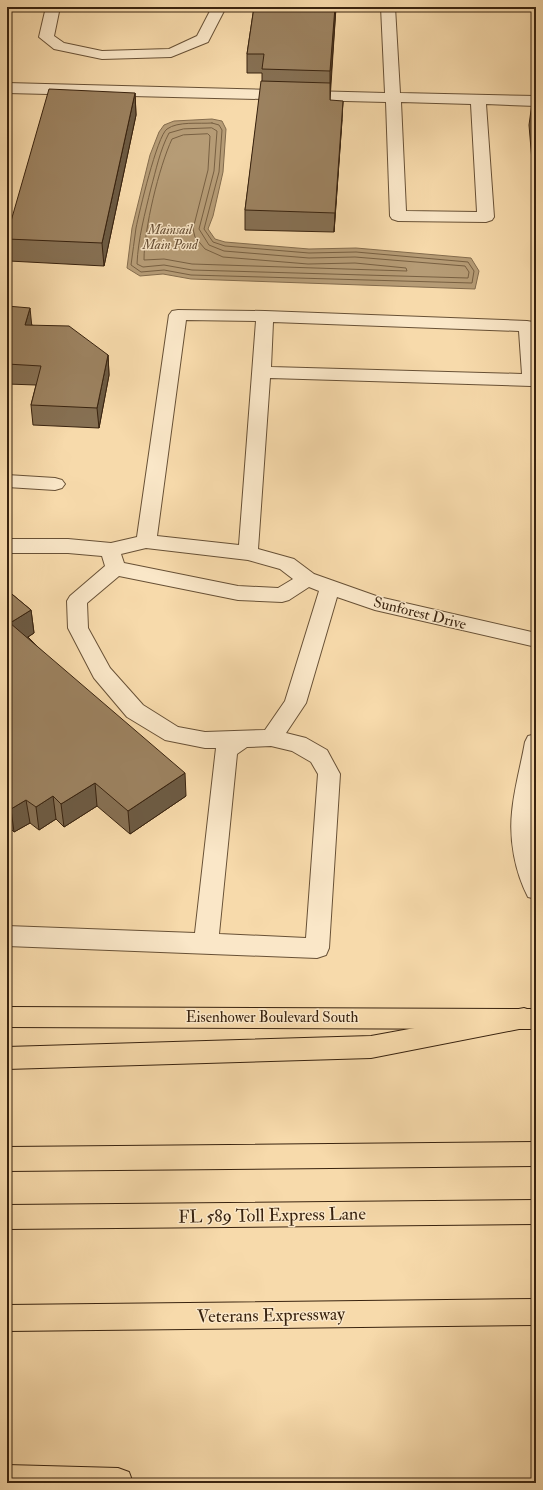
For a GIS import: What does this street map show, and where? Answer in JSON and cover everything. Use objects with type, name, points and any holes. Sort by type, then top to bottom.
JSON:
[{"type":"main road","name":"Eisenhower Boulevard South","points":[[7,1016],[530,1019]]},
{"type":"main road","points":[[7,1058],[371,1047],[530,1019]]},
{"type":"main road","points":[[7,1159],[536,1154]]},
{"type":"main road","name":"FL 589 Toll Express Lane","points":[[7,1217],[536,1212]]},
{"type":"main road","name":"Veterans Expressway","points":[[7,1318],[536,1312]]},
{"type":"main road","points":[[7,1480],[118,1483]]},
{"type":"lane","points":[[53,7],[46,37],[59,46],[102,55],[171,53],[203,39],[217,11],[217,7]]},
{"type":"lane","points":[[388,7],[398,216],[486,217],[478,99]]},
{"type":"lane","points":[[8,90],[536,101]]},
{"type":"lane","points":[[146,541],[178,315],[265,316],[527,326],[531,380],[260,372]]},
{"type":"lane","points":[[248,554],[265,316]]},
{"type":"lane","points":[[7,481],[55,484]]},
{"type":"lane","name":"Sunforest Drive","points":[[113,559],[146,541],[248,554],[287,564],[307,579],[375,603],[536,640]]},
{"type":"lane","name":"Sunforest Drive","points":[[7,546],[68,546],[113,559],[141,574],[238,593],[282,595],[307,579]]},
{"type":"lane","points":[[7,936],[317,948],[329,774],[319,756],[298,744],[271,738],[205,740],[173,734],[135,711],[102,672],[78,628],[77,601],[113,559]]},
{"type":"lane","points":[[271,738],[295,703],[330,587]]},
{"type":"lane","points":[[206,944],[226,750],[242,739]]},
{"type":"lane","points":[[536,742],[523,812],[524,848],[528,867],[536,890]]},
{"type":"water","name":"Mainsail Main Pond","points":[[212,119],[222,121],[226,129],[223,172],[213,216],[208,229],[215,239],[225,242],[309,249],[356,248],[471,258],[479,271],[475,289],[191,279],[163,274],[140,276],[127,268],[132,228],[150,155],[159,132],[164,125],[174,121]]},
{"type":"building","points":[[254,7],[335,7],[330,71],[262,69],[264,54],[247,54]]},
{"type":"building","points":[[261,81],[330,83],[330,100],[343,101],[335,213],[245,210]]},
{"type":"building","points":[[49,89],[135,93],[102,243],[7,239]]},
{"type":"building","points":[[532,103],[536,103],[536,155]]},
{"type":"building","points":[[7,306],[30,308],[25,325],[69,326],[108,355],[97,408],[31,405],[41,366],[7,364]]},
{"type":"building","points":[[7,590],[31,610],[10,623],[185,773],[128,811],[95,783],[61,804],[53,796],[36,807],[26,800],[11,809],[7,805]]}]
